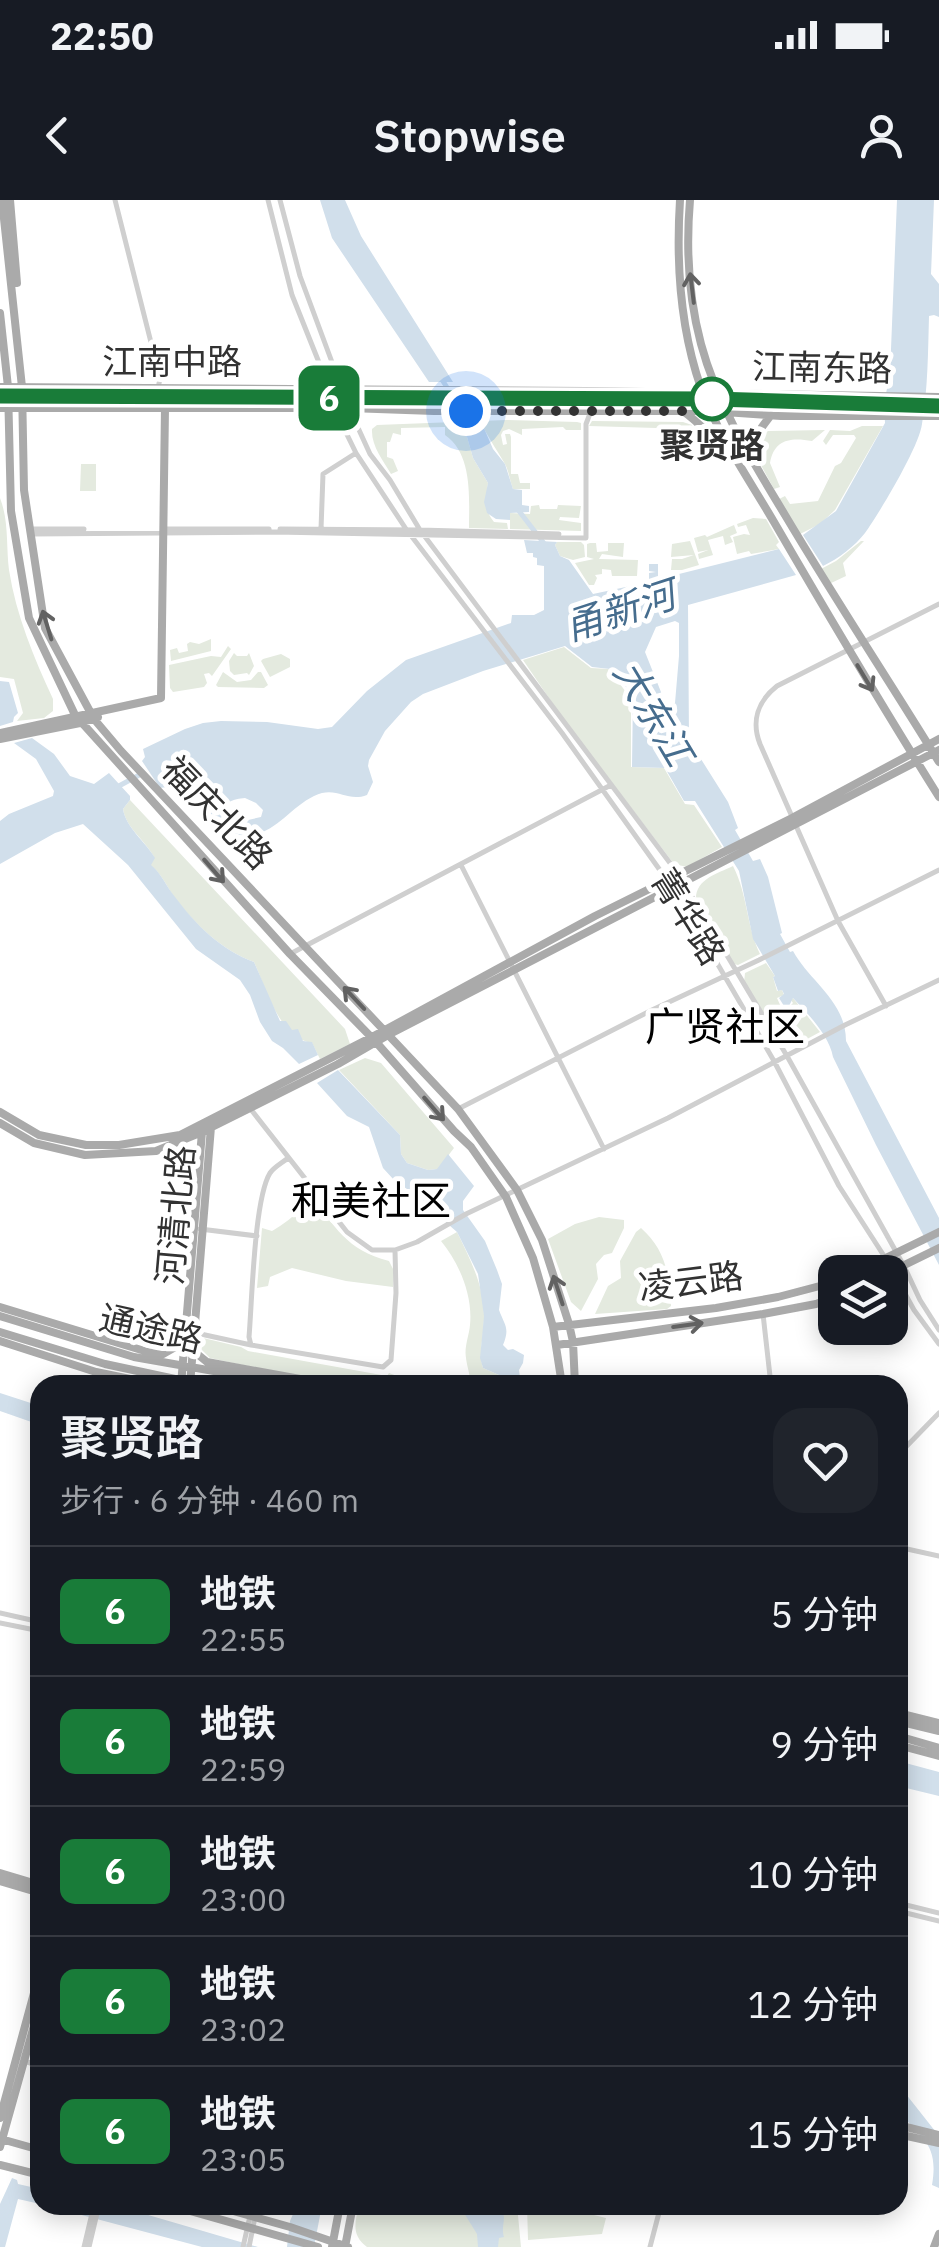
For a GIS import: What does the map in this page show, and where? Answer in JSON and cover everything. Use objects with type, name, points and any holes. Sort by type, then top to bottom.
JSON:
[{"type":"main road","name":"福庆北路","points":[[6,200],[23,344],[24,490],[45,628],[92,715],[121,751],[458,1109],[517,1190],[542,1240],[570,1324],[575,1375]]},
{"type":"main road","points":[[680,200],[678,269],[683,310],[710,411],[848,650],[939,797]]},
{"type":"main road","points":[[690,200],[691,282],[700,340],[726,412],[810,557],[939,762]]},
{"type":"main road","name":"福庆北路","points":[[0,313],[11,511],[28,618],[78,719],[471,1147],[506,1197],[533,1258],[553,1327],[561,1375]]},
{"type":"main road","points":[[0,370],[4,387]]},
{"type":"main road","name":"江南中路","points":[[4,387],[344,390]]},
{"type":"main road","name":"江南东路","points":[[344,390],[939,396]]},
{"type":"main road","name":"江南中路","points":[[4,408],[348,408]]},
{"type":"main road","points":[[4,735],[161,698],[166,408]]},
{"type":"main road","name":"江南东路","points":[[348,408],[939,416]]},
{"type":"main road","points":[[683,411],[736,456]]},
{"type":"main road","points":[[753,461],[752,448],[758,431],[772,415]]},
{"type":"main road","points":[[0,1123],[34,1143],[85,1155],[156,1150],[202,1132],[321,1063],[933,749],[939,739]]},
{"type":"main road","points":[[0,1112],[39,1135],[86,1145],[120,1145],[180,1135],[310,1072],[331,1067],[374,1039]]},
{"type":"main road","name":"河清北路","points":[[189,1331],[212,1127]]},
{"type":"main road","name":"河清北路","points":[[186,1375],[192,1228],[202,1132]]},
{"type":"main road","points":[[894,1255],[939,1232]]},
{"type":"main road","points":[[908,1264],[935,1250]]},
{"type":"main road","name":"凌云路","points":[[553,1327],[716,1308],[818,1287]]},
{"type":"main road","name":"凌云路","points":[[557,1345],[818,1303]]},
{"type":"main road","points":[[0,1307],[148,1352],[162,1354],[188,1344],[207,1362],[279,1375]]},
{"type":"main road","name":"通途路","points":[[0,1316],[100,1348],[234,1375]]},
{"type":"main road","name":"通途路","points":[[0,1332],[149,1375]]},
{"type":"main road","points":[[0,1341],[111,1375]]},
{"type":"main road","points":[[908,1716],[939,1727]]},
{"type":"main road","points":[[908,1722],[939,1727]]},
{"type":"main road","points":[[908,1739],[939,1748]]},
{"type":"main road","points":[[908,1748],[939,1756]]},
{"type":"main road","points":[[0,1873],[30,1882]]},
{"type":"main road","points":[[0,1880],[30,1890]]},
{"type":"main road","points":[[30,2016],[1,2142],[30,2148]]},
{"type":"main road","points":[[0,2118],[30,2032]]},
{"type":"main road","points":[[908,2127],[939,2135]]},
{"type":"main road","points":[[908,2136],[939,2144]]},
{"type":"main road","points":[[0,2165],[30,2172]]},
{"type":"main road","points":[[206,2215],[288,2238],[346,2247],[351,2215]]},
{"type":"main road","points":[[249,2215],[290,2227],[316,2243]]},
{"type":"main road","points":[[333,2244],[338,2215]]},
{"type":"main road","points":[[934,2247],[939,2234]]},
{"type":"street","points":[[115,200],[160,378],[158,389]]},
{"type":"street","name":"菁华路","points":[[268,200],[292,295],[334,408],[356,453],[408,532],[670,884],[774,1061],[839,1186],[883,1255]]},
{"type":"street","points":[[280,200],[300,276],[348,408],[370,454],[423,532],[680,878],[787,1056],[898,1253]]},
{"type":"street","points":[[579,411],[584,424],[585,536]]},
{"type":"street","points":[[585,536],[586,424],[591,411]]},
{"type":"street","points":[[321,529],[323,474],[356,453]]},
{"type":"street","points":[[164,531],[585,536]]},
{"type":"street","points":[[30,532],[408,532]]},
{"type":"street","points":[[886,1006],[838,921],[794,822],[756,734],[757,712],[777,686],[939,604]]},
{"type":"street","points":[[290,954],[611,785]]},
{"type":"street","points":[[461,865],[604,1148]]},
{"type":"street","points":[[458,1109],[939,870]]},
{"type":"street","points":[[249,1108],[347,1232],[372,1250],[395,1250],[939,980]]},
{"type":"street","points":[[251,1345],[257,1236],[264,1188],[271,1171],[288,1158]]},
{"type":"street","points":[[192,1228],[257,1236]]},
{"type":"street","points":[[189,1331],[383,1367],[390,1360],[395,1250]]},
{"type":"street","points":[[908,1274],[939,1330]]},
{"type":"street","name":"菁华路","points":[[908,1300],[939,1344]]},
{"type":"street","points":[[763,1314],[770,1375]]},
{"type":"street","points":[[908,1445],[939,1413]]},
{"type":"street","points":[[908,1549],[939,1556]]},
{"type":"street","points":[[0,1613],[30,1620]]},
{"type":"street","points":[[0,1622],[30,1629]]},
{"type":"street","points":[[908,1905],[939,1913]]},
{"type":"street","points":[[908,1913],[939,1921]]},
{"type":"street","points":[[20,2060],[30,2063]]},
{"type":"street","points":[[86,2247],[94,2215]]},
{"type":"street","points":[[650,2247],[658,2215]]},
{"type":"street","points":[[246,2247],[253,2216]]},
{"type":"shaded area","points":[[507,420],[581,423],[581,430],[522,429],[522,435],[509,429],[503,431],[503,445],[507,444],[505,434],[511,437],[511,474],[518,474],[520,483],[530,483],[530,489],[513,489],[505,464],[483,427],[455,429],[467,437],[473,458],[488,483],[488,512],[494,522],[507,523],[508,529],[469,528],[465,465],[461,453],[445,435],[445,427],[401,428],[401,435],[393,433],[387,442],[387,457],[393,459],[398,471],[391,474],[372,435],[377,425]]},
{"type":"shaded area","points":[[592,421],[692,425],[690,429],[589,426]]},
{"type":"shaded area","points":[[862,426],[883,426],[835,510],[820,524],[800,534],[779,499],[785,496],[790,504],[818,501],[835,466],[856,438],[833,435],[826,445],[823,441],[830,430],[850,431]]},
{"type":"shaded area","points":[[825,430],[812,441],[791,440],[775,449],[770,463],[780,487],[774,489],[756,456],[760,438],[768,431]]},
{"type":"shaded area","points":[[81,464],[96,464],[96,491],[80,491]]},
{"type":"shaded area","points":[[0,498],[16,603],[53,699],[53,711],[44,718],[17,721],[23,713],[14,679],[0,677]]},
{"type":"shaded area","points":[[539,505],[540,509],[581,506],[579,518],[559,520],[581,523],[581,531],[510,529],[510,513],[530,514],[531,506]]},
{"type":"shaded area","points":[[753,518],[766,519],[779,549],[737,554],[733,537],[750,535],[746,525],[737,524]]},
{"type":"shaded area","points":[[734,525],[737,533],[730,536],[733,542],[725,545],[723,536],[708,540],[713,555],[699,559],[698,554],[708,550],[698,552],[694,538],[707,537]]},
{"type":"shaded area","points":[[690,541],[699,565],[671,570],[672,559],[694,555],[671,557],[672,544]]},
{"type":"shaded area","points":[[861,541],[843,563],[846,576],[829,584],[821,569]]},
{"type":"shaded area","points":[[557,542],[581,542],[585,557],[573,560],[560,556]]},
{"type":"shaded area","points":[[596,543],[597,552],[608,551],[608,543],[624,543],[623,557],[602,554],[599,559],[638,560],[637,576],[612,576],[611,570],[602,569],[602,574],[595,575],[594,585],[589,585],[575,563],[594,559],[587,557],[587,544]]},
{"type":"shaded area","points":[[211,639],[211,651],[171,661],[170,650],[188,651],[190,642],[199,644]]},
{"type":"shaded area","points":[[228,646],[231,649],[212,676],[204,674],[204,687],[173,692],[169,665],[221,657]]},
{"type":"shaded area","points":[[564,647],[591,668],[609,669],[631,699],[631,767],[664,768],[685,804],[694,805],[722,847],[687,867],[674,864],[523,660]]},
{"type":"shaded area","points":[[234,653],[249,653],[254,666],[249,675],[234,675],[230,671],[229,661]]},
{"type":"shaded area","points":[[281,654],[290,659],[290,667],[270,677],[261,661]]},
{"type":"shaded area","points":[[223,672],[237,682],[251,680],[261,672],[268,685],[218,687]]},
{"type":"shaded area","points":[[130,800],[345,1029],[350,1044],[320,1059],[312,1043],[291,1032],[275,1010],[254,962],[200,927],[150,865],[154,857],[125,816],[123,809]]},
{"type":"shaded area","points":[[733,866],[760,954],[738,965],[696,900],[703,882]]},
{"type":"shaded area","points":[[766,963],[775,976],[777,991],[782,990],[784,995],[777,998],[781,1007],[789,1007],[793,998],[820,1032],[796,1045],[782,1046],[744,983],[745,973]]},
{"type":"shaded area","points":[[365,1058],[381,1063],[454,1148],[438,1169],[407,1163],[401,1154],[400,1135],[339,1070]]},
{"type":"shaded area","points":[[309,1194],[352,1244],[389,1261],[394,1271],[393,1287],[292,1268],[270,1277],[268,1286],[257,1288],[262,1228],[272,1231],[283,1224],[299,1211]]},
{"type":"shaded area","points":[[599,1217],[624,1220],[624,1228],[612,1253],[596,1264],[598,1279],[581,1311],[571,1302],[548,1239],[575,1224]]},
{"type":"shaded area","points":[[641,1228],[665,1263],[671,1306],[595,1314],[608,1286],[621,1278],[620,1261]]},
{"type":"shaded area","points":[[457,1232],[476,1274],[484,1319],[483,1368],[499,1375],[469,1375],[467,1291],[454,1259],[441,1241]]},
{"type":"shaded area","points":[[199,1337],[248,1351],[381,1375],[296,1375],[210,1358],[201,1349]]},
{"type":"shaded area","points":[[357,2215],[518,2215],[521,2247],[367,2247],[356,2233]]},
{"type":"shaded area","points":[[527,2215],[606,2218],[602,2234],[528,2240]]},
{"type":"water","points":[[320,200],[345,200],[361,236],[453,382],[429,382],[332,238]]},
{"type":"water","points":[[897,200],[934,200],[931,274],[939,284],[939,317],[929,316],[922,424],[907,463],[865,533],[846,552],[823,566],[803,535],[836,511],[885,423]]},
{"type":"water","points":[[483,426],[505,464],[513,489],[522,490],[522,505],[529,506],[529,512],[510,513],[510,520],[496,519],[487,513],[484,502],[488,483],[473,458],[467,437],[454,429]]},
{"type":"water","points":[[524,540],[557,542],[560,556],[569,560],[593,594],[649,582],[649,573],[656,572],[649,571],[649,564],[658,564],[658,577],[651,581],[779,549],[796,575],[688,605],[689,740],[728,802],[738,828],[735,830],[753,861],[760,859],[768,877],[780,934],[790,952],[834,1003],[846,1041],[939,1218],[939,1265],[823,1033],[793,998],[789,1006],[784,1006],[779,998],[784,994],[778,991],[775,976],[753,939],[739,871],[695,801],[684,801],[665,768],[632,767],[633,695],[610,669],[592,667],[565,646],[423,694],[385,731],[369,760],[373,782],[367,795],[322,793],[256,834],[230,833],[221,828],[180,791],[160,788],[142,761],[143,749],[203,723],[332,727],[367,691],[406,660],[511,623],[512,615],[534,615],[544,610],[544,566],[537,565],[533,553],[527,553]],"holes":[[[679,623],[675,703],[662,706],[661,692],[645,652],[656,627]],[[245,798],[263,810],[261,817],[239,822],[221,816],[226,804]]]},
{"type":"water","points":[[0,681],[9,682],[18,713],[13,722],[0,726]]},
{"type":"water","points":[[32,738],[54,754],[70,776],[94,784],[109,773],[130,796],[123,809],[125,816],[155,858],[151,865],[201,927],[230,950],[254,962],[280,1021],[286,1021],[292,1030],[298,1029],[303,1041],[312,1042],[318,1055],[299,1064],[272,1041],[240,980],[196,949],[128,865],[83,824],[55,833],[0,864],[0,821],[53,796],[36,759],[14,743]]},
{"type":"water","points":[[338,1070],[400,1135],[401,1154],[407,1163],[437,1169],[448,1154],[474,1186],[463,1201],[463,1210],[485,1241],[502,1284],[499,1310],[506,1331],[503,1345],[524,1355],[520,1375],[499,1375],[483,1368],[480,1358],[484,1316],[478,1274],[457,1232],[433,1207],[394,1180],[383,1168],[369,1127],[347,1116],[317,1083]]},
{"type":"water","points":[[0,1393],[30,1403],[30,1422],[0,1411]]},
{"type":"water","points":[[908,1764],[939,1772],[939,1796],[908,1788]]},
{"type":"water","points":[[908,2097],[939,2136],[939,2188],[932,2185],[933,2160],[927,2143],[908,2122]]},
{"type":"water","points":[[12,2178],[30,2187],[30,2202],[18,2199],[5,2247],[0,2247],[0,2204]]},
{"type":"water","points":[[82,2215],[148,2215],[258,2247],[202,2247]]},
{"type":"water","points":[[293,2215],[320,2215],[314,2247],[287,2247]]},
{"type":"water","points":[[465,2215],[503,2215],[504,2237],[499,2238],[498,2247],[478,2247],[477,2234]]},
{"type":"waterway","name":"大东江","points":[[441,378],[475,432]]},
{"type":"waterway","name":"大东江","points":[[519,511],[546,546]]},
{"type":"waterway","name":"甬新河","points":[[117,787],[143,773]]},
{"type":"metro line","name":"6","points":[[0,396],[714,399],[939,406]]},
{"type":"place","name":"聚贤路","points":[[712,399]]},
{"type":"district","name":"广贤社区","points":[[725,1027]]},
{"type":"district","name":"和美社区","points":[[371,1201]]},
{"type":"route","points":[[466,411],[710,411],[704,394],[719,394],[712,399]]}]
